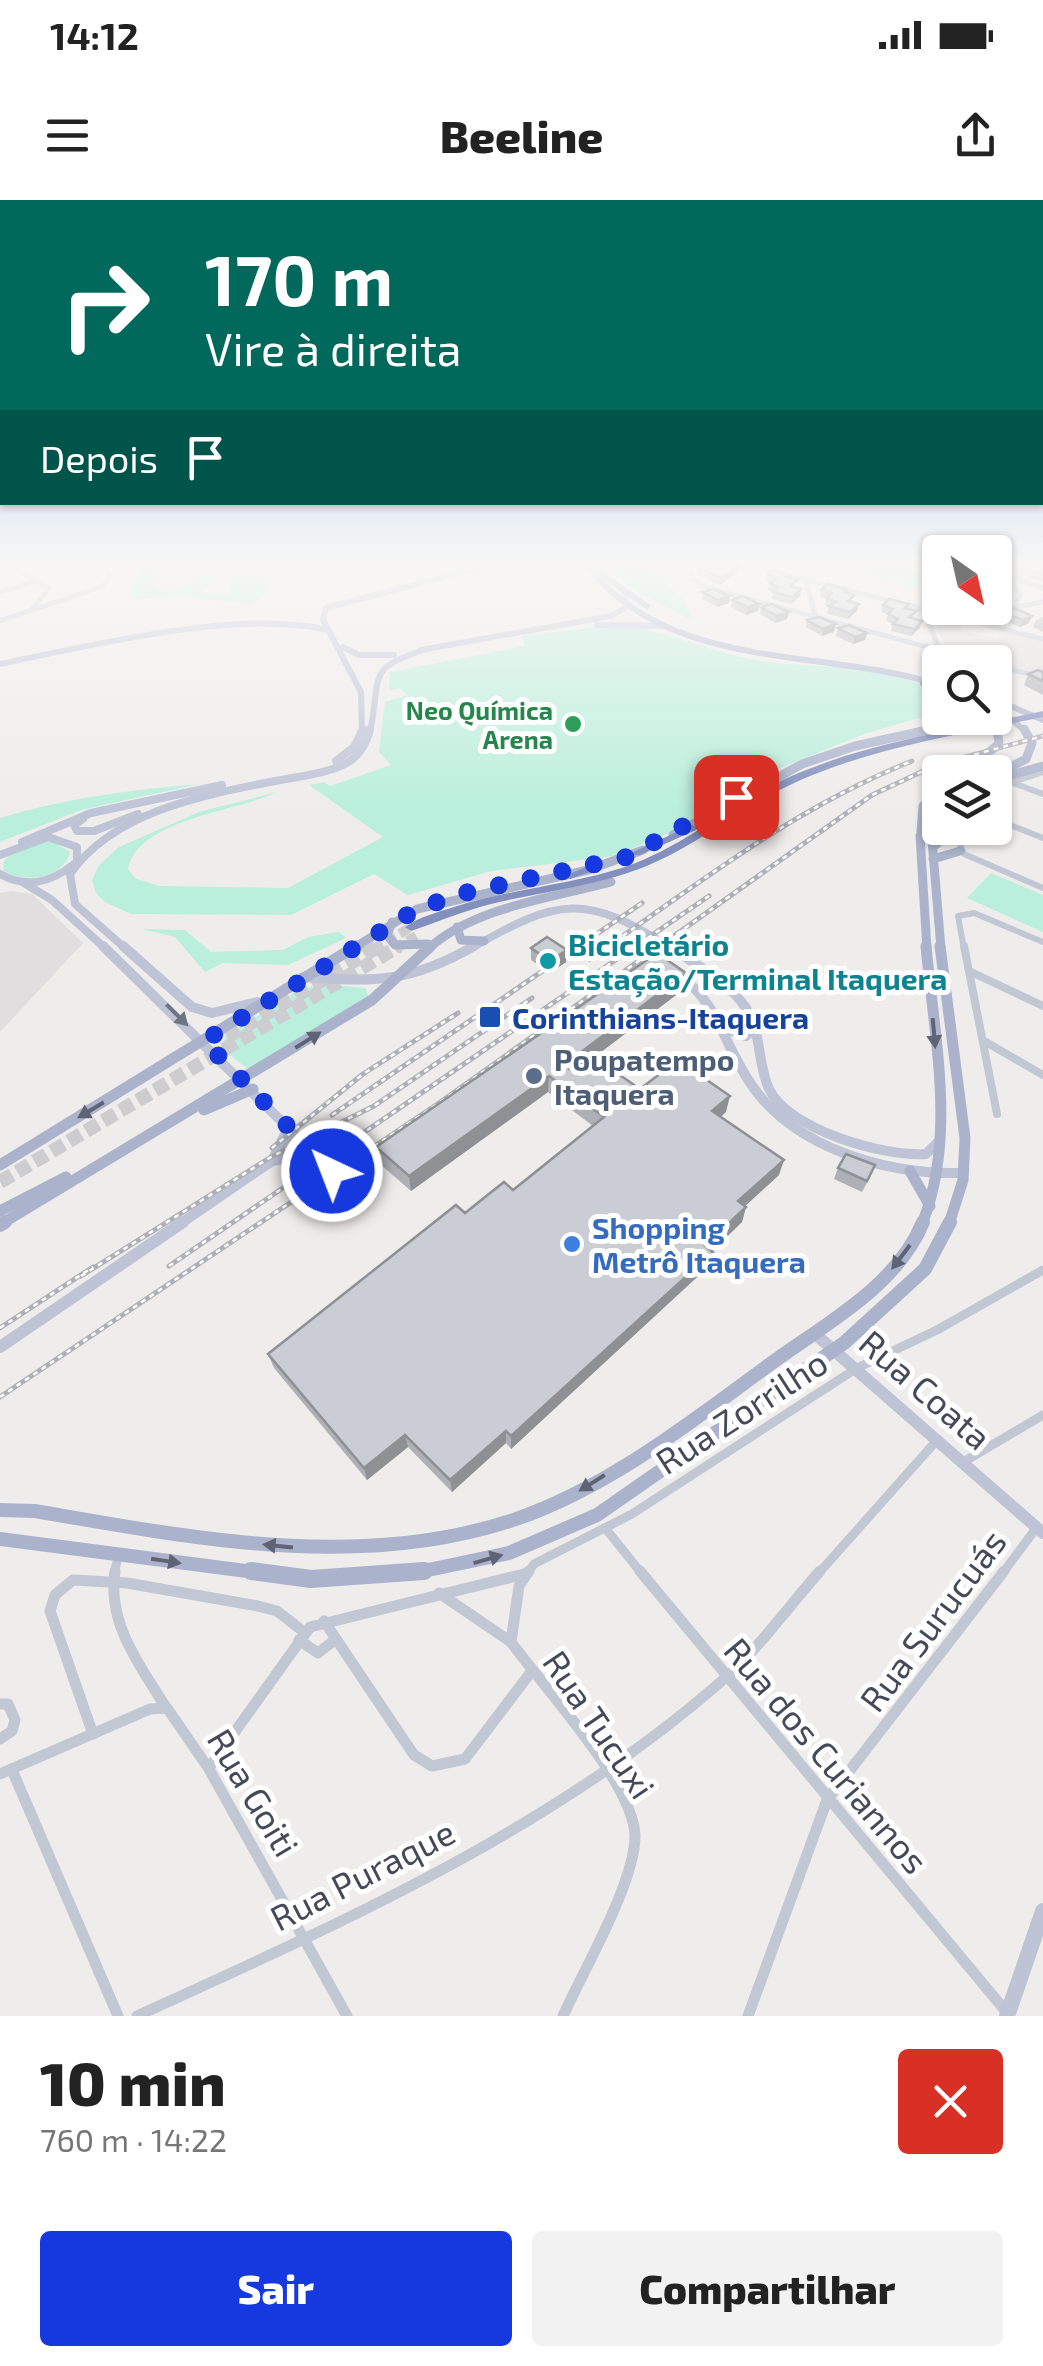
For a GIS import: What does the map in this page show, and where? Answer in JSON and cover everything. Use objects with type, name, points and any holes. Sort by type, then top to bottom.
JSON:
[{"type":"highway","points":[[760,795],[841,761],[1043,716]]},
{"type":"highway","points":[[597,866],[496,896],[415,931],[487,904],[611,882],[677,854],[764,800],[815,776],[871,758],[1043,716]]},
{"type":"highway","points":[[496,896],[636,867],[670,852],[796,773],[853,752],[922,735]]},
{"type":"highway","points":[[636,854],[743,805]]},
{"type":"main road","points":[[727,645],[763,656],[821,661],[922,680]]},
{"type":"main road","points":[[741,645],[832,658],[922,679]]},
{"type":"main road","points":[[1012,707],[1043,716]]},
{"type":"main road","points":[[1012,716],[1043,716]]},
{"type":"main road","points":[[1012,717],[1025,728],[1032,743],[1026,759],[1012,767]]},
{"type":"main road","points":[[1012,724],[1043,737]]},
{"type":"main road","points":[[0,1165],[392,922],[464,893],[597,866],[636,854],[802,764],[855,746],[922,731]]},
{"type":"main road","points":[[985,755],[999,744],[998,735]]},
{"type":"main road","points":[[1012,763],[1043,754]]},
{"type":"main road","points":[[1012,773],[1043,769]]},
{"type":"main road","points":[[0,1510],[34,1510],[296,1548],[392,1546],[456,1535],[583,1489],[814,1333],[889,1272],[918,1233],[938,1176],[942,1128],[918,820],[922,809]]},
{"type":"main road","points":[[0,1539],[310,1580],[401,1575],[469,1564],[510,1552],[597,1515],[834,1350],[903,1293],[925,1269],[948,1232],[964,1172],[965,1138],[934,845]]},
{"type":"main road","points":[[933,853],[940,845]]},
{"type":"main road","points":[[933,853],[960,851]]},
{"type":"main road","points":[[0,1211],[248,1085],[372,1000],[432,942],[456,927],[611,882]]},
{"type":"main road","points":[[392,922],[387,934],[395,945],[412,948],[432,942]]},
{"type":"main road","points":[[456,927],[461,940],[484,941]]},
{"type":"main road","points":[[369,983],[374,990],[372,1000]]},
{"type":"main road","points":[[942,1128],[955,1124],[965,1138]]},
{"type":"main road","points":[[0,1225],[84,1170]]},
{"type":"main road","points":[[910,1171],[924,1187],[930,1207]]},
{"type":"main road","points":[[760,1371],[757,1385],[764,1398]]},
{"type":"main road","points":[[726,1394],[729,1421]]},
{"type":"street","points":[[0,664],[89,645]]},
{"type":"street","points":[[2,855],[57,825],[122,804],[321,766],[348,754],[361,728],[364,690],[338,645]]},
{"type":"street","points":[[340,645],[370,656],[453,645]]},
{"type":"street","points":[[122,804],[79,821],[74,829],[94,830],[180,803],[332,769],[360,756],[370,738],[382,668],[391,660],[427,649]]},
{"type":"street","points":[[1012,670],[1043,677]]},
{"type":"street","points":[[1012,781],[1043,769]]},
{"type":"street","points":[[1012,783],[1043,794]]},
{"type":"street","points":[[0,886],[49,880],[118,830],[180,803]]},
{"type":"street","points":[[1012,826],[1043,838]]},
{"type":"street","points":[[22,842],[64,839],[77,847],[68,887],[75,904],[182,1002],[212,1013],[266,1000]]},
{"type":"street","points":[[958,845],[960,851],[1043,888]]},
{"type":"street","points":[[0,874],[20,883],[92,934],[332,1171],[398,1136]]},
{"type":"street","points":[[302,977],[369,983],[394,980],[421,973],[553,909],[601,910],[739,998],[756,1028],[763,1078],[788,1112],[827,1132],[913,1155],[929,1152],[942,1128]]},
{"type":"street","points":[[997,1114],[960,913],[974,912],[1043,942]]},
{"type":"street","points":[[660,960],[715,1006],[754,1089],[790,1127],[829,1146],[910,1171],[938,1176],[964,1172]]},
{"type":"street","points":[[971,972],[1043,1006]]},
{"type":"street","points":[[715,1006],[723,996],[739,998]]},
{"type":"street","points":[[727,1028],[746,1036],[756,1028]]},
{"type":"street","points":[[986,1042],[1043,1075]]},
{"type":"street","points":[[272,1160],[289,1126]]},
{"type":"street","points":[[0,1347],[272,1160],[315,1152]]},
{"type":"street","points":[[910,1171],[920,1165],[913,1155]]},
{"type":"street","name":"Rua Zorrilho","points":[[302,1636],[324,1621],[524,1574],[541,1560],[606,1529],[857,1368],[937,1330],[1043,1270]]},
{"type":"street","name":"Rua Coata","points":[[814,1333],[1040,1530]]},
{"type":"street","points":[[814,1364],[857,1368]]},
{"type":"street","points":[[965,1462],[1043,1415]]},
{"type":"street","name":"Rua Puraque","points":[[136,2016],[442,1869],[605,1769],[726,1678],[938,1438]]},
{"type":"street","name":"Rua dos Curiannos","points":[[606,1529],[1008,2015]]},
{"type":"street","name":"Rua Surucuás","points":[[748,2016],[827,1800],[1040,1530]]},
{"type":"street","points":[[110,1581],[119,1554]]},
{"type":"street","name":"Rua Tucuxi","points":[[524,1574],[511,1642],[605,1769],[634,1822],[632,1857],[563,2016]]},
{"type":"street","points":[[93,1734],[50,1611],[55,1595],[73,1580],[110,1581],[277,1611],[318,1653],[336,1639]]},
{"type":"street","name":"Rua Goiti","points":[[110,1581],[115,1617],[162,1701],[209,1768],[347,2016]]},
{"type":"street","points":[[439,1593],[489,1631],[511,1642]]},
{"type":"street","points":[[324,1621],[414,1756],[440,1769],[465,1759],[531,1672]]},
{"type":"street","points":[[209,1768],[302,1636]]},
{"type":"street","points":[[118,2016],[6,1772],[162,1701]]},
{"type":"street","points":[[0,1704],[8,1704],[15,1720],[12,1732],[0,1739]]},
{"type":"street","points":[[1008,2015],[1043,1910]]},
{"type":"shaded area","points":[[945,645],[1043,645],[1043,675],[1012,667],[1012,645]]},
{"type":"shaded area","points":[[0,893],[32,894],[83,943],[0,1032]]},
{"type":"green space","name":"Neo Química Arena","points":[[525,645],[699,645],[775,663],[896,675],[922,685],[922,717],[867,733],[775,770],[750,766],[730,774],[742,784],[739,792],[678,829],[614,856],[491,871],[408,895],[374,874],[291,915],[131,914],[105,902],[96,893],[92,880],[99,865],[119,847],[199,812],[277,792],[170,827],[136,852],[128,869],[136,879],[160,886],[288,888],[383,837],[309,785],[324,782],[330,786],[391,765],[379,752],[385,702],[408,695],[400,688],[389,691],[390,672]]},
{"type":"green space","points":[[199,784],[81,810],[0,842],[0,818],[99,796]]},
{"type":"green space","points":[[50,840],[70,852],[60,868],[32,878],[4,871],[3,862],[17,848]]},
{"type":"green space","points":[[991,873],[1043,895],[1043,932],[967,898]]},
{"type":"green space","points":[[142,929],[185,930],[211,952],[283,950],[308,937],[339,932],[346,938],[288,965],[223,963],[205,972],[175,937]]},
{"type":"green space","points":[[321,984],[365,988],[369,997],[248,1069],[222,1049],[225,1037],[298,990]]},
{"type":"building","points":[[1043,672],[1043,681],[1028,674]]},
{"type":"building","points":[[547,937],[567,950],[550,961],[531,948]]},
{"type":"building","name":"Shopping Metrô Itaquera","points":[[657,953],[686,973],[564,1065],[578,1075],[598,1060],[640,1089],[678,1060],[730,1096],[712,1111],[784,1160],[738,1201],[746,1207],[705,1246],[713,1252],[511,1436],[506,1431],[450,1480],[405,1435],[364,1468],[268,1354],[456,1205],[465,1213],[504,1182],[513,1190],[604,1117],[549,1076],[409,1176],[376,1147]]},
{"type":"building","points":[[846,1154],[875,1165],[867,1181],[838,1168]]},
{"type":"tunnel","points":[[374,949],[411,927]]},
{"type":"tunnel","points":[[395,949],[418,935]]},
{"type":"tunnel","points":[[227,1037],[379,946]]},
{"type":"tunnel","points":[[0,1182],[399,946]]},
{"type":"tunnel","points":[[283,1142],[291,1140],[298,1147],[296,1154]]},
{"type":"railway","points":[[0,1397],[439,1103],[872,795],[936,765],[1043,736]]},
{"type":"railway","points":[[590,959],[785,825],[912,761]]},
{"type":"railway","points":[[169,1266],[709,896]]},
{"type":"railway","points":[[332,1115],[642,903]]},
{"type":"railway","points":[[81,1276],[271,1157],[374,1106],[532,998]]},
{"type":"railway","points":[[272,1148],[363,1074],[458,1013]]},
{"type":"railway","points":[[0,1328],[93,1267]]},
{"type":"place","name":"Neo Química Arena","points":[[573,724]]},
{"type":"place","name":"Bicicletário Estação/Terminal Itaquera","points":[[548,961]]},
{"type":"place","name":"Corinthians-Itaquera","points":[[490,1017]]},
{"type":"place","name":"Poupatempo Itaquera","points":[[534,1076]]},
{"type":"place","name":"Shopping Metrô Itaquera","points":[[572,1244]]},
{"type":"route","points":[[332,1171],[204,1041],[417,909],[464,893],[627,857],[736,797]]}]
